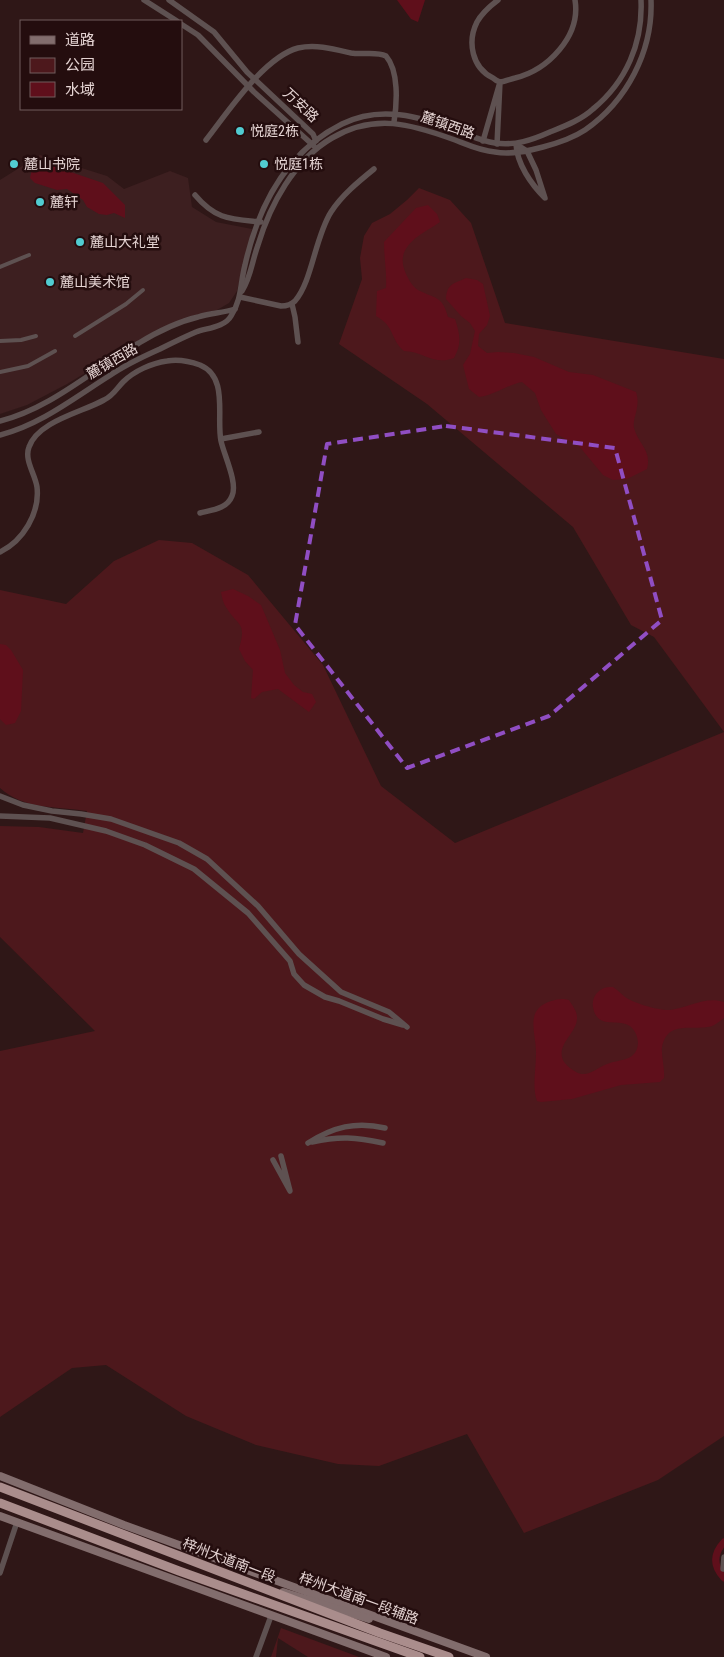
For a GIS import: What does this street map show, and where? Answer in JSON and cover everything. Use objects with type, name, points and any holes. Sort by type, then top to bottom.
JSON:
[{"type":"highway","name":"梓州大道南一段","points":[[0,1487],[380,1633],[449,1657]]},
{"type":"highway","name":"梓州大道南一段","points":[[0,1503],[179,1571],[420,1657]]},
{"type":"main road","name":"梓州大道南一段辅路","points":[[0,1476],[124,1525],[486,1657]]},
{"type":"main road","points":[[0,1516],[386,1657]]},
{"type":"main road","points":[[146,1568],[179,1571]]},
{"type":"main road","points":[[246,1581],[323,1603],[358,1617],[396,1624]]},
{"type":"street","points":[[144,0],[175,20]]},
{"type":"street","name":"万安路","points":[[169,0],[214,32],[247,72],[312,134],[316,139],[318,148]]},
{"type":"street","points":[[498,0],[488,8],[478,22],[472,35],[472,52],[478,67],[486,75],[500,82],[525,76],[549,61],[564,45],[573,26],[577,8],[576,0]]},
{"type":"street","points":[[374,169],[352,186],[331,211],[323,226],[299,294],[292,304],[281,306],[241,294],[244,267],[257,221],[282,175],[316,139],[342,124],[362,116],[396,113],[422,118],[483,141],[497,144],[516,144],[530,141],[567,125],[592,110],[604,99],[619,80],[630,62],[638,41],[641,0]]},
{"type":"street","name":"麓镇西路","points":[[0,435],[35,422],[59,409],[111,374],[133,362],[197,332],[229,320],[250,276],[265,222],[277,199],[288,181],[318,148],[331,138],[362,125],[394,122],[419,128],[480,149],[496,153],[516,153],[562,142],[585,130],[614,104],[629,85],[648,37],[651,11],[650,0]]},
{"type":"street","name":"万安路","points":[[182,25],[198,35],[249,86],[311,144],[318,148]]},
{"type":"street","points":[[206,140],[254,78],[275,60],[298,48],[323,47],[359,54],[383,54],[390,62],[397,95],[394,122]]},
{"type":"street","points":[[483,141],[500,82]]},
{"type":"street","points":[[497,144],[500,82]]},
{"type":"street","points":[[516,144],[527,151],[546,198],[535,188],[526,174],[516,153],[516,144]]},
{"type":"street","points":[[195,196],[203,205],[222,217],[232,220],[265,222]]},
{"type":"street","points":[[0,267],[29,255]]},
{"type":"street","points":[[75,336],[126,304],[143,290]]},
{"type":"street","points":[[292,304],[296,317],[298,342]]},
{"type":"street","points":[[0,421],[30,410],[53,398],[136,344],[160,331],[196,317],[235,309]]},
{"type":"street","points":[[0,342],[36,336]]},
{"type":"street","points":[[0,372],[28,366],[55,351]]},
{"type":"street","points":[[0,552],[10,547],[22,536],[31,520],[36,505],[37,487],[28,457],[28,448],[37,434],[67,415],[104,401],[130,375],[166,361],[183,360],[206,368],[214,377],[219,391],[221,439],[234,484],[233,495],[222,507],[200,513]]},
{"type":"street","points":[[221,439],[259,432]]},
{"type":"street","points":[[0,796],[51,815],[145,845],[194,869],[248,913],[290,961],[294,974],[304,985],[325,997],[339,1000],[407,1027],[389,1012],[341,992],[299,954],[258,906],[207,859],[179,843],[111,819],[81,814],[51,815],[19,816],[0,816]]},
{"type":"street","points":[[383,1143],[358,1137],[340,1137],[308,1143],[323,1133],[340,1127],[372,1125],[386,1128]]},
{"type":"street","points":[[273,1160],[290,1191],[281,1156]]},
{"type":"street","points":[[0,1573],[17,1522]]},
{"type":"street","points":[[723,1569],[724,1557]]},
{"type":"street","points":[[256,1657],[271,1616]]},
{"type":"highlighted area","points":[[446,426],[615,448],[662,620],[549,716],[407,768],[295,625],[327,444]]},
{"type":"shaded area","points":[[40,155],[107,176],[124,189],[170,171],[188,178],[192,207],[216,222],[252,229],[237,291],[229,303],[217,310],[195,315],[158,329],[67,384],[27,405],[0,414],[0,180]]},
{"type":"green space","points":[[419,188],[450,200],[471,223],[505,323],[724,359],[724,732],[654,637],[631,625],[573,527],[427,404],[339,344],[362,279],[360,258],[364,236],[372,223],[390,214]]},
{"type":"green space","points":[[159,540],[192,543],[248,575],[323,665],[381,786],[455,843],[724,732],[724,1436],[658,1480],[524,1533],[467,1434],[379,1466],[338,1464],[256,1445],[186,1416],[106,1365],[72,1368],[0,1417],[0,1051],[95,1031],[0,937],[0,826],[39,827],[83,833],[87,811],[30,804],[9,795],[0,788],[0,590],[66,604],[114,561]]},
{"type":"green space","points":[[281,1628],[359,1657],[308,1657],[278,1638],[276,1657],[271,1657]]},
{"type":"water","points":[[397,0],[425,0],[418,22],[411,19]]},
{"type":"water","points":[[53,166],[103,183],[125,205],[125,218],[114,213],[107,215],[99,214],[87,207],[83,200],[67,189],[57,190],[35,183],[30,178],[32,169]]},
{"type":"water","points":[[428,205],[437,214],[440,222],[411,242],[403,256],[403,264],[406,274],[414,287],[440,301],[448,317],[455,319],[459,343],[454,358],[447,360],[434,359],[404,351],[396,342],[390,328],[376,316],[377,291],[386,288],[384,242],[416,208]]},
{"type":"water","points":[[466,278],[477,280],[483,284],[490,316],[487,325],[479,334],[478,346],[487,353],[514,353],[534,357],[569,372],[593,375],[636,392],[638,403],[634,428],[648,457],[647,469],[627,479],[613,480],[603,475],[579,446],[556,434],[541,410],[535,393],[522,382],[479,397],[469,389],[463,365],[470,354],[475,331],[470,323],[446,299],[450,287]]},
{"type":"water","points":[[233,589],[261,605],[280,650],[285,673],[294,685],[303,692],[312,694],[316,702],[309,712],[278,689],[262,692],[254,699],[251,698],[253,670],[245,661],[239,649],[242,629],[225,605],[221,592]]},
{"type":"water","points":[[0,644],[6,645],[11,650],[23,670],[21,711],[15,723],[6,725],[0,719]]},
{"type":"water","points":[[613,987],[629,999],[660,1009],[677,1009],[710,1000],[724,1002],[724,1018],[709,1027],[680,1028],[669,1033],[662,1047],[664,1078],[660,1082],[621,1085],[572,1099],[537,1101],[535,1090],[536,1046],[533,1023],[537,1010],[542,1005],[551,1001],[567,999],[575,1010],[576,1023],[564,1045],[562,1056],[564,1062],[576,1072],[580,1074],[589,1073],[628,1058],[635,1053],[638,1041],[636,1034],[630,1026],[603,1021],[595,1014],[593,1003],[596,994],[603,989]]},
{"type":"waterway","points":[[724,1542],[716,1556],[716,1564],[724,1578]]},
{"type":"place","name":"悦庭2栋","points":[[240,131]]},
{"type":"place","name":"麓山书院","points":[[14,164]]},
{"type":"place","name":"悦庭1栋","points":[[264,164]]},
{"type":"place","name":"麓轩","points":[[40,202]]},
{"type":"place","name":"麓山大礼堂","points":[[80,242]]},
{"type":"place","name":"麓山美术馆","points":[[50,282]]}]
